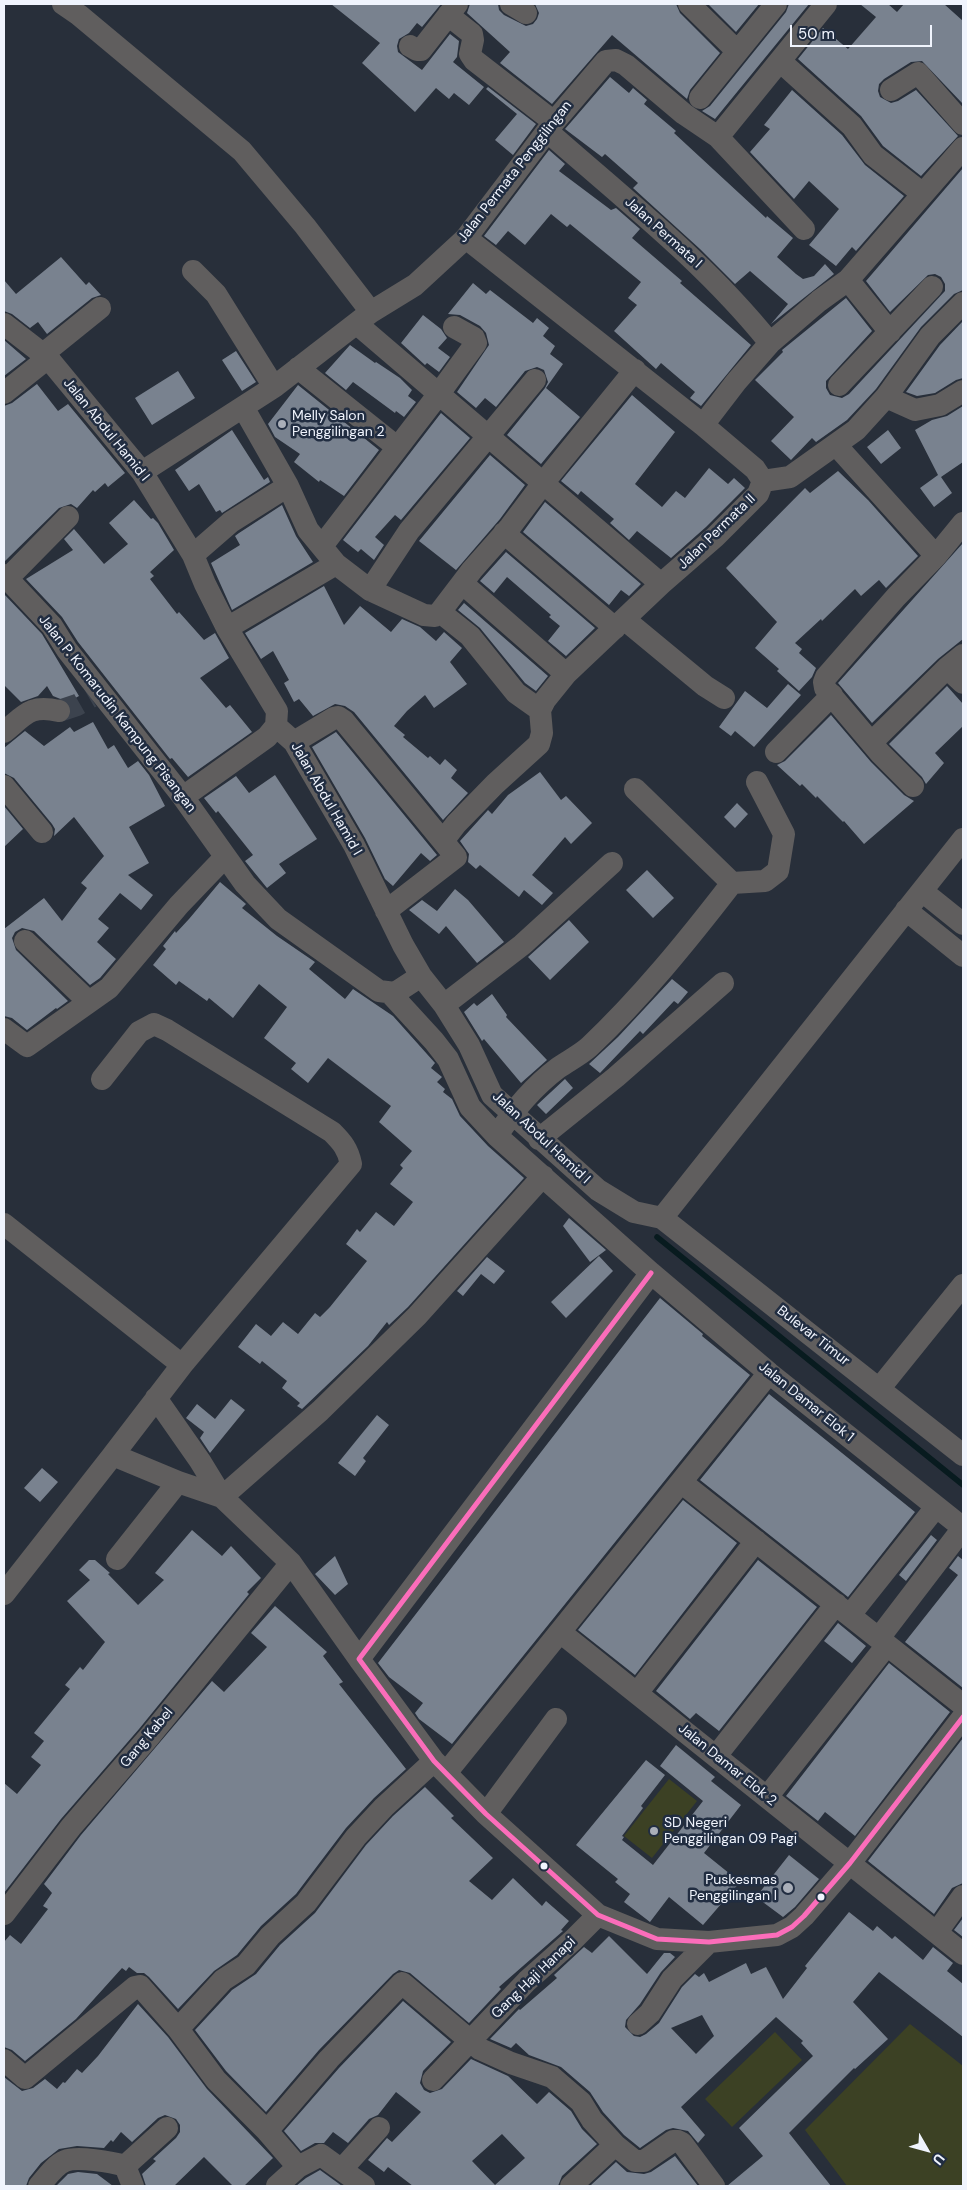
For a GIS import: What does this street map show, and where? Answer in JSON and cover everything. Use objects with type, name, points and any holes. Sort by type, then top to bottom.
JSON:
[{"type":"street","points":[[63,4],[79,15],[242,151],[364,318],[438,395],[488,438],[544,482],[661,584]]},
{"type":"street","points":[[690,4],[737,51]]},
{"type":"street","points":[[700,98],[776,4]]},
{"type":"street","points":[[718,137],[824,4]]},
{"type":"street","points":[[410,46],[421,50],[452,10]]},
{"type":"street","name":"Jalan Permata I","points":[[452,10],[472,34],[473,40],[470,54],[474,60],[686,252],[746,313],[770,343]]},
{"type":"street","name":"Jalan Permata Penggilingan","points":[[142,472],[274,387],[364,318],[415,285],[466,238],[550,127],[606,61],[616,60],[626,64],[684,114],[718,137],[804,229]]},
{"type":"street","points":[[780,61],[852,126],[873,154],[923,194]]},
{"type":"street","points":[[891,90],[918,73],[963,124]]},
{"type":"street","points":[[703,425],[736,382],[770,343],[819,301],[848,280],[963,148]]},
{"type":"street","name":"Jalan Permata II","points":[[466,238],[703,425],[755,469],[762,481],[758,494],[715,537],[661,584],[566,674],[545,700],[540,710]]},
{"type":"street","points":[[193,271],[216,294],[274,387]]},
{"type":"street","points":[[848,280],[890,332]]},
{"type":"street","points":[[839,385],[932,287]]},
{"type":"street","points":[[762,481],[790,477],[856,430],[886,397],[930,336],[963,303]]},
{"type":"street","points":[[4,393],[100,308]]},
{"type":"street","name":"Jalan Abdul Hamid I","points":[[4,324],[45,356],[142,472],[193,554],[205,584],[227,628],[277,711],[276,726],[294,742],[354,845],[420,976],[444,1005],[469,1045],[492,1095],[598,1190],[634,1212],[662,1218]]},
{"type":"street","points":[[322,546],[476,343],[474,338],[454,326]]},
{"type":"street","points":[[298,368],[397,447]]},
{"type":"street","points":[[242,407],[288,486],[308,530],[336,564],[370,590],[424,615],[435,616],[635,370]]},
{"type":"street","points":[[370,590],[409,532],[535,380]]},
{"type":"street","points":[[886,397],[915,410],[940,405],[963,391]]},
{"type":"street","points":[[836,445],[936,556]]},
{"type":"street","points":[[193,554],[231,522],[288,486]]},
{"type":"street","points":[[7,585],[68,517]]},
{"type":"street","points":[[913,786],[825,688],[824,682],[826,676],[936,556],[963,523]]},
{"type":"street","points":[[504,533],[620,624],[724,698]]},
{"type":"street","points":[[227,628],[336,564]]},
{"type":"street","points":[[462,583],[566,674]]},
{"type":"street","name":"Jalan P. Komarudin Kampung Pisangan","points":[[7,585],[52,626],[95,694],[183,797],[244,884],[278,919],[372,987],[382,993],[393,993]]},
{"type":"street","points":[[440,612],[470,636],[516,693],[540,710],[542,734],[539,744],[456,824],[443,841]]},
{"type":"street","points":[[872,742],[958,669]]},
{"type":"street","points":[[776,752],[832,695]]},
{"type":"street","points":[[4,732],[29,711],[42,707],[60,711]]},
{"type":"street","points":[[294,742],[334,718],[338,717],[344,721],[456,857],[386,911]]},
{"type":"street","points":[[183,797],[267,737],[276,726]]},
{"type":"street","points":[[497,1136],[511,1113],[530,1092],[588,1048],[678,952],[732,884],[764,881],[778,871],[784,834],[758,782]]},
{"type":"street","points":[[4,786],[42,832]]},
{"type":"street","points":[[636,789],[732,884]]},
{"type":"street","points":[[662,1218],[963,839]]},
{"type":"street","points":[[4,1029],[27,1046],[110,988],[179,905],[224,858]]},
{"type":"street","points":[[444,1005],[522,945],[612,863]]},
{"type":"street","points":[[922,891],[963,924]]},
{"type":"street","points":[[906,910],[963,956]]},
{"type":"street","points":[[25,941],[90,1002]]},
{"type":"street","points":[[393,993],[420,976]]},
{"type":"street","points":[[539,1139],[616,1077],[723,983]]},
{"type":"street","name":"Jalan Damar Elok 1","points":[[393,993],[448,1059],[470,1107],[497,1136],[651,1273],[769,1373],[963,1528]]},
{"type":"street","points":[[4,1594],[182,1365],[351,1164],[349,1153],[332,1132],[167,1030],[154,1024],[139,1032],[102,1079]]},
{"type":"street","points":[[222,1498],[320,1411],[417,1316],[543,1176]]},
{"type":"street","name":"Bulevar Timur","points":[[662,1218],[963,1455]]},
{"type":"street","points":[[4,1224],[182,1365]]},
{"type":"street","points":[[359,1659],[651,1273]]},
{"type":"street","points":[[879,1388],[963,1285]]},
{"type":"street","points":[[178,2029],[223,1980],[246,1965],[270,1936],[306,1903],[361,1831],[384,1807],[440,1767],[560,1632],[769,1373]]},
{"type":"street","points":[[156,1398],[200,1461],[222,1498],[291,1563],[359,1659],[440,1767],[486,1814],[598,1915],[656,1939],[710,1942],[777,1935],[792,1928],[850,1863],[963,1717]]},
{"type":"street","points":[[113,1456],[222,1498]]},
{"type":"street","points":[[117,1559],[178,1482]]},
{"type":"street","points":[[681,1482],[963,1705]]},
{"type":"street","points":[[716,1756],[936,1507]]},
{"type":"street","points":[[767,1797],[883,1642],[963,1528]]},
{"type":"street","points":[[637,1693],[756,1541]]},
{"type":"street","name":"Gang Kabel","points":[[4,1914],[71,1827],[149,1737],[291,1563]]},
{"type":"street","name":"Jalan Damar Elok 2","points":[[560,1632],[963,1954]]},
{"type":"street","points":[[486,1814],[556,1719]]},
{"type":"street","points":[[937,1932],[963,1896]]},
{"type":"street","name":"Gang Haji Hanapi","points":[[434,2080],[527,1981],[598,1915]]},
{"type":"street","points":[[638,2024],[650,2012],[672,1979],[710,1942]]},
{"type":"street","points":[[267,2131],[329,2059],[402,1982],[470,2042],[493,2056],[552,2078],[581,2102],[592,2120],[614,2144],[635,2161],[644,2161],[673,2141],[678,2140],[714,2186]]},
{"type":"street","points":[[4,2060],[25,2078],[135,1987],[140,1986],[178,2029],[216,2080],[267,2131],[298,2167]]},
{"type":"street","points":[[39,2186],[59,2164],[66,2160],[99,2160],[129,2176],[167,2128]]},
{"type":"street","points":[[342,2169],[380,2128]]},
{"type":"street","points":[[570,2186],[614,2144]]},
{"type":"street","points":[[277,2186],[298,2167],[321,2154],[364,2186]]},
{"type":"green space","points":[[669,1779],[697,1801],[652,1858],[624,1836]]},
{"type":"green space","points":[[910,2024],[963,2066],[963,2186],[847,2186],[805,2130]]},
{"type":"green space","points":[[775,2032],[802,2060],[732,2127],[705,2099]]},
{"type":"building","points":[[331,4],[441,4],[422,27],[417,23],[409,33],[399,39],[398,52],[422,70],[450,34],[459,41],[457,57],[453,62],[484,87],[469,105],[454,93],[449,99],[436,88],[415,112],[362,63],[380,43]]},
{"type":"building","points":[[470,4],[498,4],[499,10],[504,15],[526,26],[533,24],[537,19],[539,13],[535,4],[676,4],[680,13],[720,53],[690,90],[687,99],[612,35],[552,104],[500,63],[510,52],[467,13]]},
{"type":"building","points":[[708,4],[759,4],[736,32]]},
{"type":"building","points":[[789,4],[809,4],[715,119],[702,111],[710,106],[786,12]]},
{"type":"building","points":[[860,4],[888,4],[897,12],[904,4],[944,4],[963,21],[963,104],[922,61],[911,62],[879,84],[878,91],[880,97],[891,103],[916,90],[958,136],[921,176],[883,146],[861,116],[798,59],[823,28],[848,49],[876,17]]},
{"type":"building","points":[[610,77],[629,93],[633,88],[647,100],[644,104],[676,131],[674,133],[766,218],[767,216],[793,238],[777,257],[796,274],[803,279],[814,276],[825,264],[834,274],[771,324],[788,304],[750,271],[735,284],[633,188],[638,183],[605,154],[602,157],[565,129]]},
{"type":"building","points":[[488,87],[536,124],[513,155],[495,140],[517,114],[486,89]]},
{"type":"building","points":[[792,90],[842,135],[865,165],[904,196],[856,251],[852,247],[836,266],[809,245],[839,209],[809,181],[794,199],[750,152],[770,129],[764,125]]},
{"type":"building","points":[[549,150],[565,164],[559,171],[611,210],[616,208],[640,229],[632,238],[751,345],[701,406],[690,398],[695,392],[661,363],[656,369],[614,331],[637,305],[628,298],[641,282],[570,224],[567,227],[551,214],[525,245],[508,231],[496,245],[484,236]]},
{"type":"building","points":[[963,168],[963,290],[954,294],[921,327],[876,389],[847,420],[816,442],[812,438],[791,460],[771,441],[794,417],[755,380],[783,352],[782,350],[846,298],[872,331],[826,381],[826,388],[830,395],[842,398],[849,394],[945,291],[945,284],[941,277],[935,274],[928,275],[890,312],[866,281]]},
{"type":"building","points":[[61,257],[86,285],[89,282],[101,295],[92,298],[47,334],[38,322],[30,328],[12,314],[4,311],[4,280],[16,294]]},
{"type":"building","points":[[473,283],[486,294],[490,290],[533,323],[537,318],[549,328],[543,336],[555,346],[550,354],[563,364],[546,388],[580,417],[541,464],[507,435],[545,388],[548,382],[544,370],[537,367],[525,371],[496,407],[485,398],[476,408],[457,392],[489,345],[486,333],[480,326],[460,315],[448,314]]},
{"type":"building","points":[[423,315],[441,329],[447,338],[438,348],[450,357],[439,372],[427,363],[425,365],[401,343]]},
{"type":"building","points":[[963,321],[963,378],[956,380],[935,393],[917,396],[906,392],[940,345]]},
{"type":"building","points":[[4,340],[26,359],[4,376]]},
{"type":"building","points":[[350,345],[400,378],[412,390],[408,396],[416,402],[404,417],[396,411],[395,413],[353,382],[346,390],[325,373]]},
{"type":"building","points":[[236,351],[256,382],[242,391],[222,360]]},
{"type":"building","points":[[178,371],[195,398],[152,425],[135,398]]},
{"type":"building","points":[[37,384],[58,411],[68,404],[125,473],[108,487],[105,483],[95,492],[93,490],[77,508],[71,504],[59,508],[4,562],[4,406],[12,403]]},
{"type":"building","points":[[298,385],[379,450],[344,496],[320,480],[319,482],[294,462],[300,454],[275,437],[268,424]]},
{"type":"building","points":[[632,395],[675,432],[635,484],[662,507],[676,491],[685,498],[709,468],[728,484],[734,478],[745,488],[706,527],[671,558],[637,531],[629,540],[610,523],[614,519],[581,491],[578,495],[561,481]]},
{"type":"building","points":[[963,406],[963,462],[941,477],[952,493],[934,507],[920,488],[938,475],[915,430],[932,420],[947,416]]},
{"type":"building","points":[[441,413],[470,438],[401,520],[395,515],[375,537],[384,545],[374,560],[361,549],[358,552],[343,540]]},
{"type":"building","points":[[232,430],[264,480],[268,477],[270,482],[222,513],[220,510],[216,512],[199,484],[189,491],[175,470]]},
{"type":"building","points":[[888,430],[901,448],[881,464],[867,447]]},
{"type":"building","points":[[490,455],[525,485],[500,519],[456,570],[419,541]]},
{"type":"building","points":[[838,471],[868,500],[918,556],[886,588],[879,580],[861,596],[855,589],[822,621],[821,619],[795,643],[802,649],[799,653],[816,668],[812,677],[799,691],[777,671],[779,669],[755,648],[777,622],[726,568],[805,488],[810,493]]},
{"type":"building","points":[[134,500],[151,519],[153,518],[158,523],[174,550],[150,572],[154,576],[150,579],[177,614],[179,612],[204,640],[215,633],[229,658],[200,678],[226,708],[230,705],[252,732],[188,777],[172,758],[170,759],[78,642],[62,617],[26,579],[73,550],[64,539],[74,529],[104,564],[128,544],[109,523]]},
{"type":"building","points":[[545,502],[641,584],[629,596],[621,590],[609,605],[523,532]]},
{"type":"building","points":[[282,505],[296,536],[313,562],[232,610],[211,563],[240,545],[235,536]]},
{"type":"building","points":[[963,543],[963,639],[938,659],[872,723],[838,683]]},
{"type":"building","points":[[506,552],[595,628],[566,656],[548,641],[560,626],[549,617],[551,615],[507,577],[494,593],[480,581]]},
{"type":"building","points":[[324,586],[344,625],[360,606],[391,632],[402,619],[420,627],[436,641],[444,632],[462,648],[450,662],[467,684],[434,708],[425,695],[394,726],[405,735],[403,737],[428,758],[430,756],[440,765],[445,759],[457,770],[451,778],[468,793],[443,820],[354,712],[345,706],[335,704],[313,716],[299,699],[294,702],[284,683],[289,680],[273,651],[261,659],[245,633]]},
{"type":"building","points":[[4,594],[42,634],[79,696],[68,702],[53,696],[47,686],[38,696],[21,702],[4,685]]},
{"type":"building","points":[[464,603],[548,676],[536,691],[525,683],[480,628],[458,610]]},
{"type":"building","points":[[788,684],[801,695],[754,747],[735,731],[731,736],[719,727],[745,691],[767,708]]},
{"type":"building","points":[[947,686],[963,704],[963,726],[935,753],[944,763],[926,784],[922,777],[889,744]]},
{"type":"building","points":[[831,715],[871,762],[904,795],[914,801],[864,844],[844,821],[817,796],[816,798],[802,784],[800,786],[777,765],[785,761]]},
{"type":"building","points":[[93,722],[108,749],[114,745],[128,768],[138,761],[149,775],[165,806],[129,827],[149,863],[128,875],[153,895],[141,910],[120,893],[98,919],[109,928],[97,942],[116,959],[100,978],[90,985],[34,931],[22,928],[15,932],[12,938],[16,950],[68,1001],[27,1030],[12,1018],[4,1016],[4,929],[44,898],[62,921],[87,888],[81,883],[104,856],[74,817],[54,836],[55,829],[52,824],[14,778],[4,773],[4,748],[25,731],[44,746],[70,727],[74,732]]},
{"type":"building","points":[[336,732],[437,855],[430,861],[421,853],[393,886],[385,879],[365,838],[312,747]]},
{"type":"building","points":[[540,772],[561,800],[566,796],[592,823],[571,844],[565,837],[532,875],[553,893],[542,905],[524,890],[519,897],[480,865],[476,869],[468,862],[469,854],[460,841],[488,810],[492,814],[508,795]]},
{"type":"building","points":[[275,775],[317,839],[279,864],[286,873],[267,888],[245,861],[253,855],[218,811],[216,813],[204,798],[236,776],[249,793]]},
{"type":"building","points":[[737,803],[748,814],[735,828],[724,817]]},
{"type":"building","points":[[4,806],[23,829],[4,847]]},
{"type":"building","points":[[647,870],[674,898],[653,918],[626,890]]},
{"type":"building","points":[[220,882],[246,904],[242,908],[277,936],[315,962],[309,969],[345,999],[353,989],[393,1016],[435,1063],[431,1068],[442,1077],[437,1082],[445,1089],[443,1092],[452,1099],[460,1116],[488,1146],[524,1178],[408,1307],[389,1325],[387,1322],[368,1346],[302,1409],[297,1406],[300,1403],[282,1388],[287,1381],[262,1361],[260,1364],[238,1347],[256,1324],[271,1336],[283,1322],[298,1334],[315,1313],[320,1317],[330,1307],[367,1261],[346,1244],[357,1229],[360,1232],[376,1212],[394,1226],[413,1202],[390,1184],[403,1168],[400,1165],[412,1151],[379,1122],[391,1106],[328,1058],[308,1083],[291,1069],[296,1063],[264,1038],[287,1007],[259,984],[233,1018],[209,998],[207,1001],[179,981],[176,985],[153,965],[166,949],[163,946],[175,931],[176,933]]},
{"type":"building","points":[[455,889],[468,900],[504,942],[477,963],[446,926],[439,934],[409,910],[422,900],[437,911]]},
{"type":"building","points":[[569,920],[589,942],[550,980],[528,957]]},
{"type":"building","points":[[672,979],[688,992],[678,1004],[674,1001],[643,1034],[640,1031],[600,1073],[589,1064],[618,1037]]},
{"type":"building","points":[[492,994],[507,1015],[506,1017],[547,1060],[521,1083],[484,1039],[482,1041],[464,1012],[474,1003],[477,1006]]},
{"type":"building","points":[[565,1079],[573,1088],[546,1114],[537,1105]]},
{"type":"building","points":[[569,1218],[606,1250],[590,1262],[563,1226]]},
{"type":"building","points":[[599,1256],[613,1271],[566,1318],[551,1302]]},
{"type":"building","points":[[487,1257],[505,1271],[494,1284],[481,1274],[463,1296],[457,1291]]},
{"type":"building","points":[[660,1298],[703,1334],[702,1336],[750,1375],[452,1744],[419,1719],[415,1713],[423,1703],[389,1677],[378,1663]]},
{"type":"building","points":[[769,1394],[915,1512],[848,1597],[700,1480]]},
{"type":"building","points":[[231,1399],[245,1410],[210,1453],[200,1438],[204,1432],[186,1418],[197,1404],[215,1419]]},
{"type":"building","points":[[377,1415],[389,1425],[363,1458],[366,1461],[355,1476],[338,1463]]},
{"type":"building","points":[[42,1468],[58,1482],[40,1502],[24,1488]]},
{"type":"building","points":[[683,1500],[737,1543],[635,1675],[578,1630]]},
{"type":"building","points":[[192,1530],[222,1556],[231,1546],[261,1578],[247,1592],[249,1594],[139,1729],[61,1819],[4,1893],[4,1783],[17,1794],[41,1765],[31,1757],[44,1741],[34,1733],[70,1689],[65,1685],[80,1667],[83,1670],[105,1642],[67,1601],[90,1580],[79,1570],[89,1560],[95,1560],[110,1573],[108,1574],[138,1605],[164,1580],[155,1573]]},
{"type":"building","points":[[931,1535],[937,1540],[906,1581],[899,1575]]},
{"type":"building","points":[[335,1556],[348,1584],[335,1595],[315,1574]]},
{"type":"building","points":[[958,1556],[963,1560],[963,1688],[905,1642],[958,1575],[949,1568]]},
{"type":"building","points":[[758,1560],[817,1607],[719,1731],[696,1713],[690,1719],[656,1691]]},
{"type":"building","points":[[275,1606],[327,1652],[323,1656],[343,1682],[339,1684],[406,1769],[374,1798],[346,1828],[296,1894],[261,1926],[237,1955],[214,1971],[178,2009],[144,1973],[137,1973],[129,1967],[126,1971],[122,1968],[76,2019],[25,2061],[12,2050],[4,2047],[4,1942],[10,1935],[21,1944],[48,1909],[43,1906],[52,1893],[44,1884],[81,1835],[212,1681],[224,1692],[267,1647],[251,1633]]},
{"type":"building","points":[[838,1623],[866,1646],[852,1663],[824,1641]]},
{"type":"building","points":[[889,1663],[950,1712],[855,1836],[825,1812],[818,1821],[786,1796]]},
{"type":"building","points":[[963,1738],[963,1883],[952,1888],[934,1914],[868,1861]]},
{"type":"building","points":[[676,1745],[715,1777],[711,1781],[741,1805],[704,1853],[740,1882],[703,1925],[669,1897],[650,1922],[624,1902],[630,1894],[615,1882],[618,1879],[576,1845],[646,1760],[665,1775],[641,1806],[643,1808],[622,1836],[624,1837],[622,1840],[653,1865],[703,1801],[660,1766]]},
{"type":"building","points":[[425,1787],[454,1816],[451,1818],[493,1858],[469,1881],[492,1900],[513,1878],[542,1906],[546,1901],[569,1921],[561,1930],[563,1931],[499,1987],[501,1989],[469,2023],[410,1973],[399,1970],[319,2050],[266,2112],[226,2071],[195,2030],[232,1990],[256,1974],[280,1945],[315,1913],[366,1845],[393,1816]]},
{"type":"building","name":"Puskesmas Penggilingan I","points":[[789,1855],[819,1879],[795,1907],[783,1917],[756,1897]]},
{"type":"building","points":[[849,1912],[873,1931],[877,1926],[892,1939],[895,1936],[923,1960],[933,1947],[953,1963],[947,1971],[963,1984],[963,2037],[879,1972],[853,2002],[888,2039],[854,2068],[789,2133],[831,2186],[727,2186],[763,2156],[739,2128],[813,2056],[801,2043],[803,2041],[776,2017],[681,2107],[705,2135],[698,2143],[688,2131],[673,2128],[666,2130],[640,2148],[624,2135],[603,2112],[590,2092],[561,2067],[529,2055],[516,2043],[511,2048],[490,2039],[519,2009],[557,1978],[554,1975],[584,1947],[592,1953],[609,1936],[647,1974],[664,1953],[670,1953],[675,1957],[661,1972],[640,2004],[626,2020],[625,2027],[634,2036],[640,2037],[659,2023],[682,1987],[695,1974],[699,1977],[704,1973],[709,1982],[746,1963],[751,1974],[766,1967],[783,1999],[807,1968],[805,1966]],"holes":[[[702,2015],[714,2036],[696,2054],[671,2028]]]},
{"type":"building","points":[[963,1918],[963,1937],[954,1930]]},
{"type":"building","points":[[403,2001],[451,2042],[423,2071],[420,2083],[424,2090],[430,2093],[442,2089],[471,2059],[508,2076],[537,2104],[549,2092],[571,2111],[582,2129],[597,2144],[562,2176],[558,2186],[413,2186],[388,2167],[384,2172],[368,2160],[387,2138],[392,2142],[421,2112],[396,2092],[378,2115],[369,2119],[348,2143],[333,2132],[324,2143],[315,2143],[301,2151],[284,2131],[339,2068]],"holes":[[[502,2134],[525,2158],[495,2185],[472,2161]]]},
{"type":"building","points":[[138,2004],[168,2037],[207,2089],[273,2158],[244,2186],[233,2186],[204,2157],[174,2186],[146,2186],[142,2174],[156,2161],[153,2159],[180,2132],[180,2125],[176,2119],[165,2115],[158,2118],[132,2142],[121,2132],[113,2142],[111,2140],[104,2148],[77,2146],[59,2149],[41,2163],[29,2178],[26,2186],[4,2186],[4,2077],[22,2091],[33,2088],[45,2079],[57,2089],[77,2069],[82,2073],[98,2056]]},
{"type":"building","points":[[675,2156],[698,2186],[591,2185],[616,2162],[627,2172],[644,2174],[651,2172]]},
{"type":"building","points":[[320,2170],[342,2186],[296,2186],[306,2178]]},
{"type":"building","points":[[78,2172],[97,2174],[113,2186],[56,2186],[68,2174]]},
{"type":"waterway","points":[[657,1237],[963,1485]]},
{"type":"tunnel","points":[[59,711],[77,705],[91,697]]},
{"type":"transit line","points":[[651,1273],[359,1659],[434,1761],[486,1814],[598,1915],[657,1939],[709,1942],[777,1935],[792,1927],[804,1916],[850,1863],[963,1717]]},
{"type":"place","name":"Melly Salon Penggilingan 2","points":[[282,424]]},
{"type":"place","name":"SD Negeri Penggilingan 09 Pagi","points":[[654,1831]]},
{"type":"place","name":"Puskesmas Penggilingan I","points":[[788,1888]]}]
